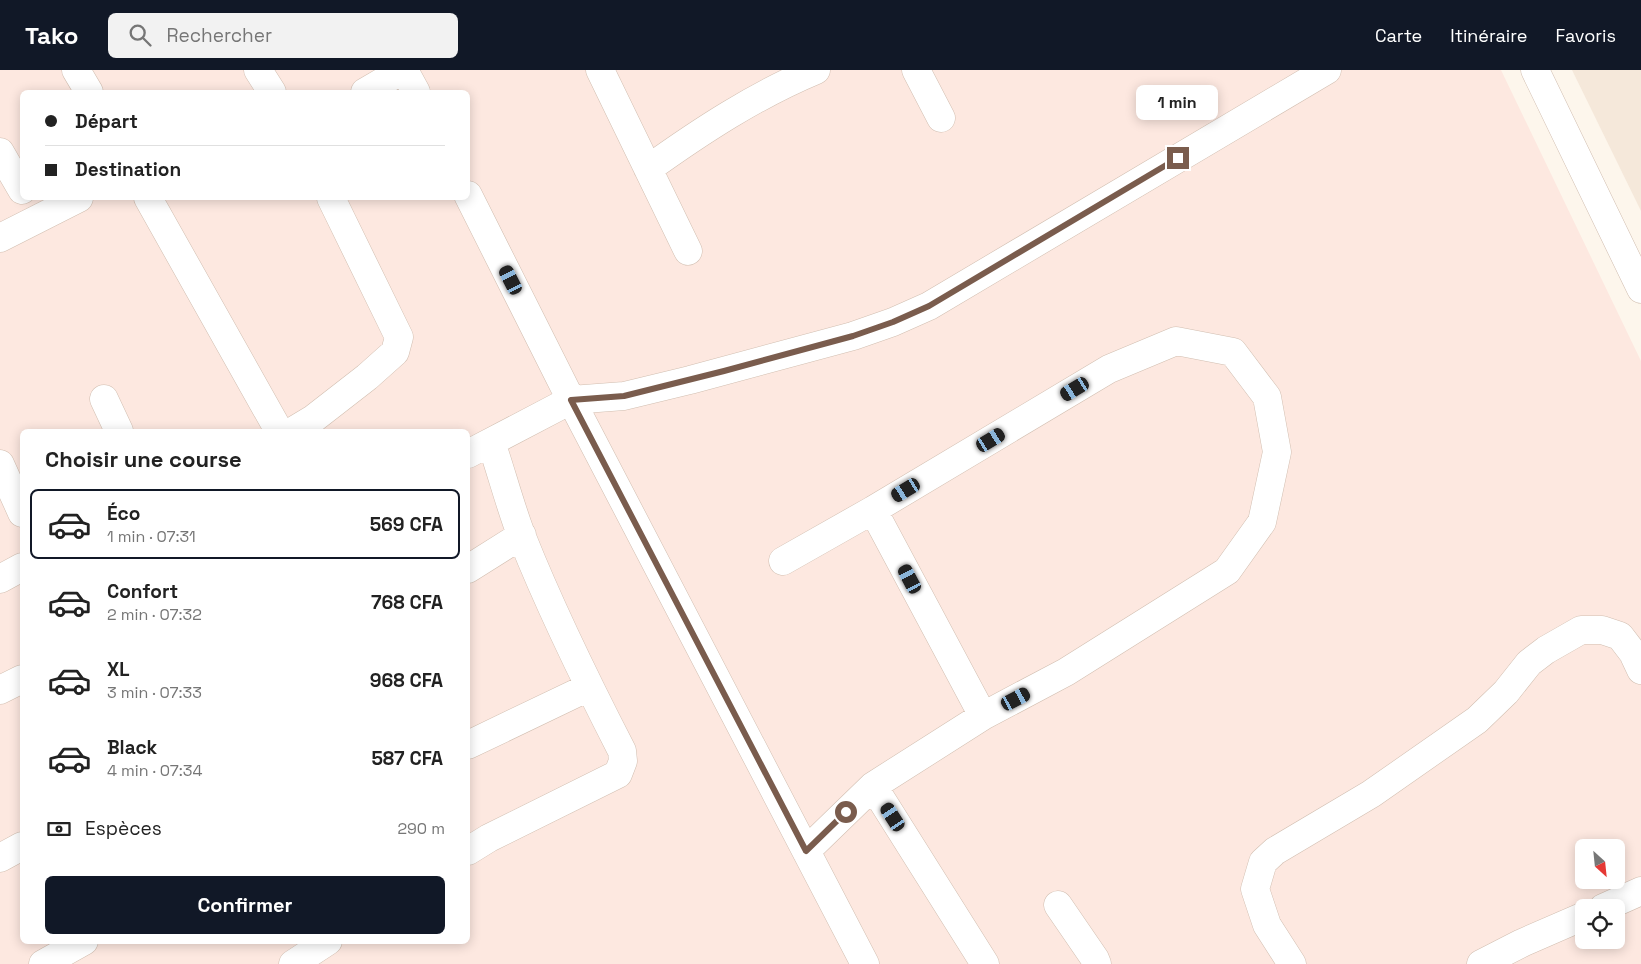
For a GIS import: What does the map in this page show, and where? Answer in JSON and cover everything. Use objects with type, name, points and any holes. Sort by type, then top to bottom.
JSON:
[{"type":"street","points":[[76,70],[88,90]]},
{"type":"street","points":[[258,70],[271,90]]},
{"type":"street","points":[[369,90],[404,70],[415,90]]},
{"type":"street","points":[[600,70],[688,251]]},
{"type":"street","points":[[648,169],[718,122],[794,79],[816,70]]},
{"type":"street","points":[[916,70],[941,118]]},
{"type":"street","points":[[470,453],[571,400],[624,396],[844,338],[893,322],[929,306],[1327,70]]},
{"type":"street","points":[[1535,70],[1641,289]]},
{"type":"street","points":[[0,152],[20,187]]},
{"type":"street","points":[[470,199],[571,400],[865,964]]},
{"type":"street","points":[[0,238],[33,208],[70,200]]},
{"type":"street","points":[[149,200],[278,429]]},
{"type":"street","points":[[295,429],[313,418],[367,377],[395,352],[399,337],[332,200]]},
{"type":"street","points":[[783,562],[1108,369],[1176,341],[1233,352],[1267,397],[1277,452],[1262,522],[1227,571],[1066,672],[983,716],[873,786],[806,851]]},
{"type":"street","points":[[104,399],[118,429]]},
{"type":"street","points":[[470,850],[489,838],[618,774],[623,761],[622,751],[589,687],[522,535],[492,442]]},
{"type":"street","points":[[0,464],[20,509]]},
{"type":"street","points":[[873,510],[983,716]]},
{"type":"street","points":[[470,568],[522,535]]},
{"type":"street","points":[[0,579],[20,567]]},
{"type":"street","points":[[1292,964],[1267,925],[1255,889],[1263,862],[1274,851],[1371,794],[1468,726],[1506,692],[1530,663],[1546,650],[1581,630],[1602,630],[1620,636],[1633,653],[1641,670]]},
{"type":"street","points":[[0,690],[20,680]]},
{"type":"street","points":[[470,744],[589,687]]},
{"type":"street","points":[[873,786],[985,964]]},
{"type":"street","points":[[0,858],[20,847]]},
{"type":"street","points":[[1624,899],[1641,891]]},
{"type":"street","points":[[1058,905],[1095,959],[1096,964]]},
{"type":"street","points":[[1481,964],[1522,943],[1575,920]]},
{"type":"street","points":[[43,964],[79,944]]},
{"type":"street","points":[[293,964],[323,944]]},
{"type":"shaded area","points":[[0,70],[1501,70],[1641,361],[1641,964],[0,964]]},
{"type":"shaded area","points":[[1572,70],[1641,70],[1641,211]]},
{"type":"route","points":[[846,812],[806,851],[571,400],[624,396],[835,341],[893,322],[929,306],[1178,158]]}]
